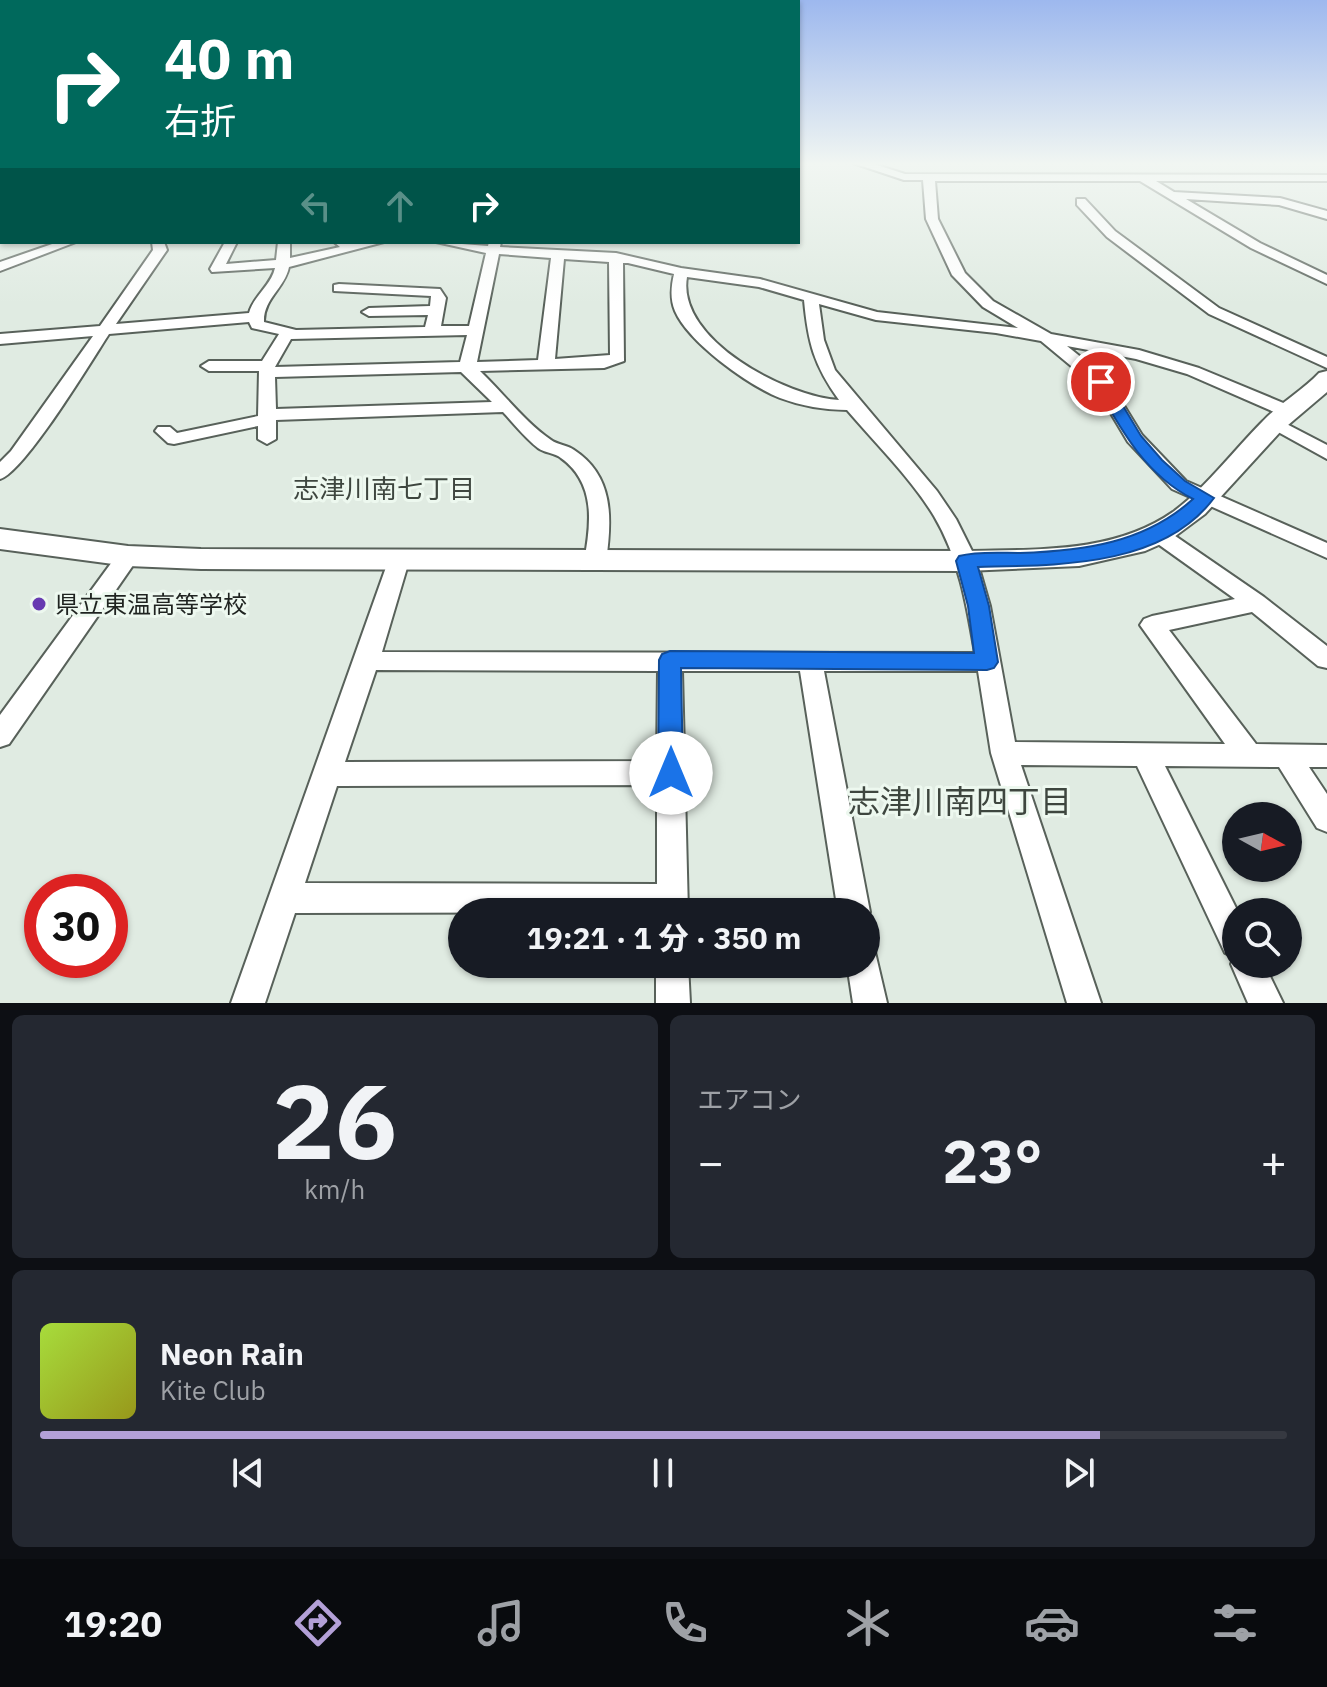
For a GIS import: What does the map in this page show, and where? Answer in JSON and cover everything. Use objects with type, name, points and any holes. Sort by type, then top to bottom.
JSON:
[{"type":"street","points":[[931,210],[959,275],[988,304],[1047,338],[1101,382],[1134,438],[1179,485],[1327,551]]},
{"type":"street","points":[[0,539],[128,556],[398,561],[966,561],[1048,559],[1112,550],[1158,534],[1183,518],[1281,417],[1326,377],[1214,311],[1111,234],[1088,210]]},
{"type":"street","points":[[1197,210],[1299,269],[1327,280]]},
{"type":"street","points":[[0,267],[64,244]]},
{"type":"street","points":[[0,473],[18,455],[160,250],[158,244]]},
{"type":"street","points":[[230,244],[217,269],[283,263],[345,246],[356,252],[363,262]]},
{"type":"street","points":[[267,439],[268,369],[289,331],[257,325],[256,317],[264,294],[277,282],[283,263],[284,244]]},
{"type":"street","points":[[468,244],[620,258],[681,272],[760,283],[876,316],[966,324],[1139,355],[1193,371],[1281,417],[1327,453]]},
{"type":"street","points":[[209,366],[268,369],[467,368],[604,363],[618,358],[620,258],[630,244]]},
{"type":"street","points":[[467,368],[494,246]]},
{"type":"street","points":[[546,365],[558,253]]},
{"type":"street","points":[[681,272],[678,295],[686,318],[698,333],[730,358],[771,388],[786,395],[821,403],[852,405]]},
{"type":"street","points":[[339,288],[435,292],[439,298],[432,331]]},
{"type":"street","points":[[811,300],[820,355],[837,386],[930,495],[946,519],[966,561],[979,606],[1004,753],[1084,1003]]},
{"type":"street","points":[[369,312],[436,310]]},
{"type":"street","points":[[0,339],[256,317]]},
{"type":"street","points":[[286,335],[476,330]]},
{"type":"street","points":[[467,368],[546,445],[567,453],[590,476],[597,493],[601,524],[595,561]]},
{"type":"street","points":[[164,431],[174,439],[268,417],[506,407]]},
{"type":"street","points":[[1158,534],[1256,603],[1327,659]]},
{"type":"street","points":[[1289,535],[1327,534]]},
{"type":"street","points":[[0,736],[128,556]]},
{"type":"street","points":[[248,1003],[329,774],[398,561]]},
{"type":"street","points":[[1247,753],[1152,625],[1256,603]]},
{"type":"street","points":[[670,660],[672,898]]},
{"type":"street","points":[[810,660],[852,898]]},
{"type":"street","points":[[367,661],[987,662]]},
{"type":"street","points":[[1004,753],[1327,756]]},
{"type":"street","points":[[1146,756],[1222,913]]},
{"type":"street","points":[[1287,756],[1327,819]]},
{"type":"street","points":[[329,774],[671,773]]},
{"type":"street","points":[[285,898],[448,901]]},
{"type":"street","points":[[672,978],[673,1003]]},
{"type":"street","points":[[866,978],[870,1003]]},
{"type":"street","points":[[1254,978],[1266,1003]]},
{"type":"place","name":"県立東温高等学校","points":[[39,604]]},
{"type":"district","name":"志津川南七丁目","points":[[384,488]]},
{"type":"district","name":"志津川南四丁目","points":[[960,801]]},
{"type":"route","points":[[671,773],[670,660],[987,662],[979,606],[966,561],[1048,559],[1112,550],[1158,534],[1183,518],[1205,498],[1179,485],[1156,464],[1134,438],[1101,382]]}]
